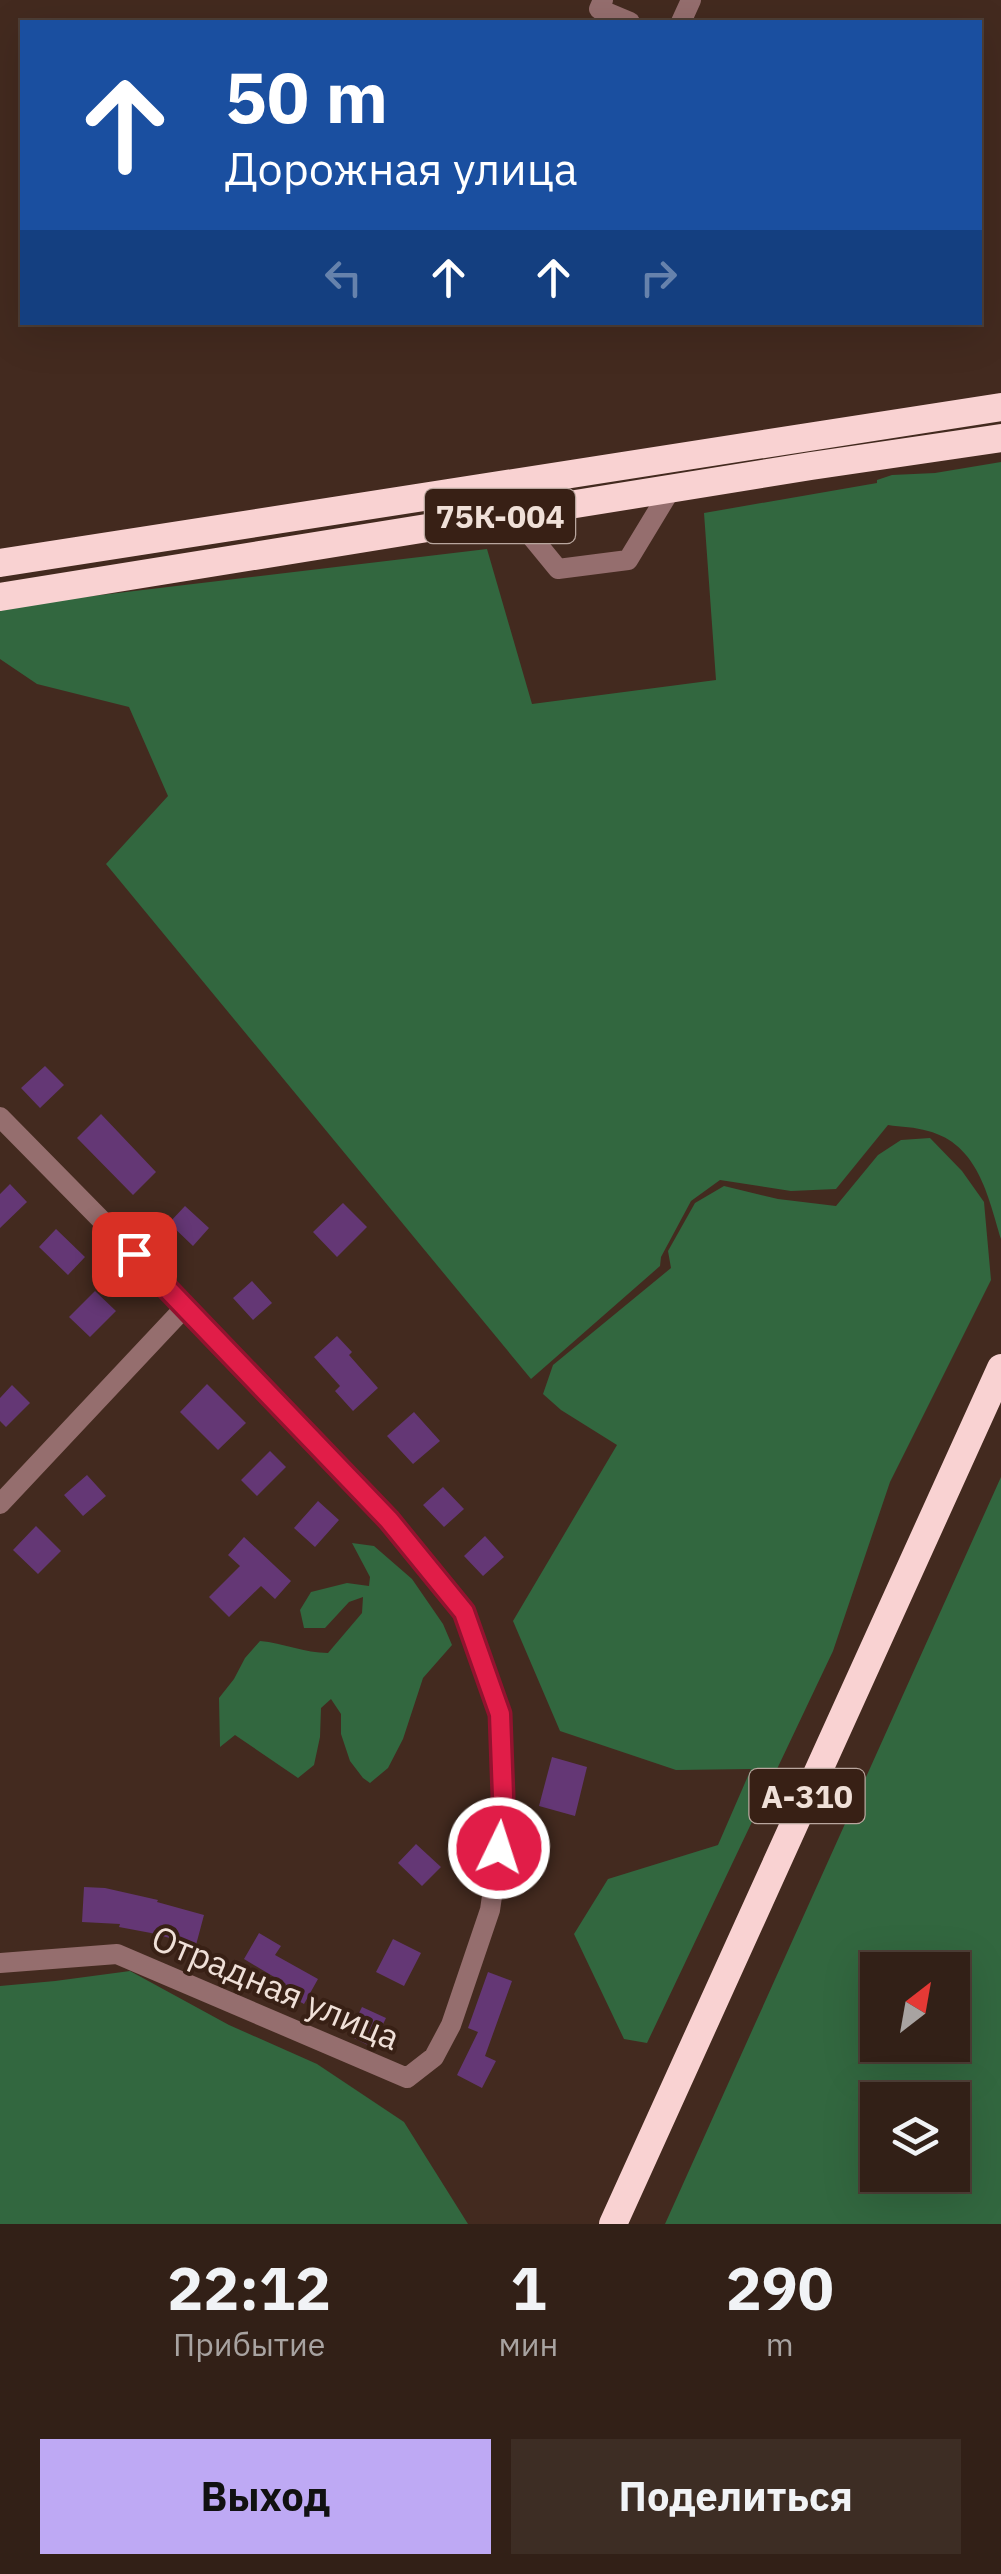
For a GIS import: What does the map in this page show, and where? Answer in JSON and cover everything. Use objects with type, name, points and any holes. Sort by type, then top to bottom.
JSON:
[{"type":"highway","name":"75К-004","points":[[0,563],[1001,407]]},
{"type":"highway","name":"75К-004","points":[[0,597],[1001,438]]},
{"type":"highway","name":"А-310","points":[[614,2224],[1001,1368]]},
{"type":"street","points":[[603,0],[599,9],[625,20]]},
{"type":"street","points":[[512,514],[558,569],[628,560],[671,489]]},
{"type":"street","points":[[0,1116],[186,1306],[0,1504]]},
{"type":"street","name":"Отрадная улица","points":[[0,1963],[118,1954],[407,2078],[434,2057],[451,2025],[490,1910],[503,1796],[500,1714],[464,1612],[389,1520],[186,1306]]},
{"type":"green space","points":[[1001,462],[1001,1239],[978,1174],[959,1147],[928,1131],[888,1125],[836,1189],[791,1191],[720,1180],[691,1201],[660,1266],[531,1379],[106,864],[168,796],[129,707],[37,684],[0,659],[0,607],[487,549],[532,704],[716,680],[704,513],[877,483],[892,475],[935,473]]},
{"type":"green space","points":[[930,1138],[962,1171],[984,1202],[991,1280],[890,1482],[833,1651],[647,2043],[624,2039],[574,1934],[608,1879],[718,1845],[751,1769],[676,1770],[560,1731],[513,1621],[617,1445],[543,1394],[553,1365],[671,1268],[668,1251],[695,1203],[724,1186],[778,1199],[836,1206],[878,1155],[901,1140]]},
{"type":"green space","points":[[1001,1477],[1001,2224],[665,2224]]},
{"type":"green space","points":[[352,1543],[374,1546],[412,1579],[443,1624],[452,1645],[423,1678],[403,1739],[388,1768],[370,1783],[363,1778],[350,1761],[341,1734],[341,1714],[331,1699],[321,1708],[314,1765],[298,1778],[235,1735],[220,1747],[219,1698],[260,1641],[328,1653],[362,1613],[363,1597],[349,1602],[325,1628],[304,1628],[300,1610],[311,1592],[347,1583],[369,1586],[370,1577]]},
{"type":"green space","points":[[130,1971],[229,2025],[317,2064],[404,2122],[468,2224],[0,2224],[0,1986]]},
{"type":"building","points":[[45,1066],[64,1085],[40,1108],[21,1088]]},
{"type":"building","points":[[101,1114],[156,1172],[133,1195],[77,1138]]},
{"type":"building","points":[[10,1184],[27,1202],[0,1228],[0,1194]]},
{"type":"building","points":[[343,1203],[367,1227],[337,1257],[313,1232]]},
{"type":"building","points":[[185,1206],[209,1228],[193,1246],[169,1223]]},
{"type":"building","points":[[56,1229],[85,1257],[68,1275],[39,1247]]},
{"type":"building","points":[[252,1281],[272,1303],[253,1320],[233,1298]]},
{"type":"building","points":[[95,1291],[116,1311],[90,1337],[69,1317]]},
{"type":"building","points":[[337,1336],[378,1388],[353,1411],[335,1391],[340,1386],[314,1357]]},
{"type":"building","points":[[207,1384],[246,1423],[218,1450],[180,1412]]},
{"type":"building","points":[[12,1385],[30,1403],[6,1427],[0,1421],[0,1398]]},
{"type":"building","points":[[414,1412],[440,1441],[413,1464],[387,1436]]},
{"type":"building","points":[[270,1451],[286,1467],[257,1496],[241,1480]]},
{"type":"building","points":[[87,1475],[106,1496],[83,1516],[64,1495]]},
{"type":"building","points":[[443,1487],[464,1509],[444,1527],[423,1505]]},
{"type":"building","points":[[318,1501],[339,1520],[315,1547],[294,1528]]},
{"type":"building","points":[[36,1526],[61,1551],[38,1574],[13,1550]]},
{"type":"building","points":[[485,1536],[504,1557],[483,1576],[464,1556]]},
{"type":"building","points":[[244,1537],[291,1581],[275,1599],[261,1586],[229,1617],[209,1597],[240,1566],[228,1555]]},
{"type":"building","points":[[552,1757],[587,1767],[575,1816],[539,1806]]},
{"type":"building","points":[[416,1844],[441,1867],[422,1886],[398,1863]]},
{"type":"building","points":[[84,1887],[158,1900],[204,1915],[196,1945],[119,1927],[120,1924],[82,1922]]},
{"type":"building","points":[[259,1933],[281,1946],[275,1955],[318,1979],[304,2004],[282,1992],[286,1984],[244,1959]]},
{"type":"building","points":[[393,1939],[421,1953],[404,1986],[376,1972]]},
{"type":"building","points":[[488,1972],[512,1981],[485,2056],[496,2061],[482,2088],[457,2075],[478,2032],[468,2028]]},
{"type":"building","points":[[362,2007],[386,2018],[372,2047],[348,2035]]},
{"type":"route","points":[[134,1254],[389,1520],[464,1612],[500,1714],[503,1796],[499,1848]]}]
